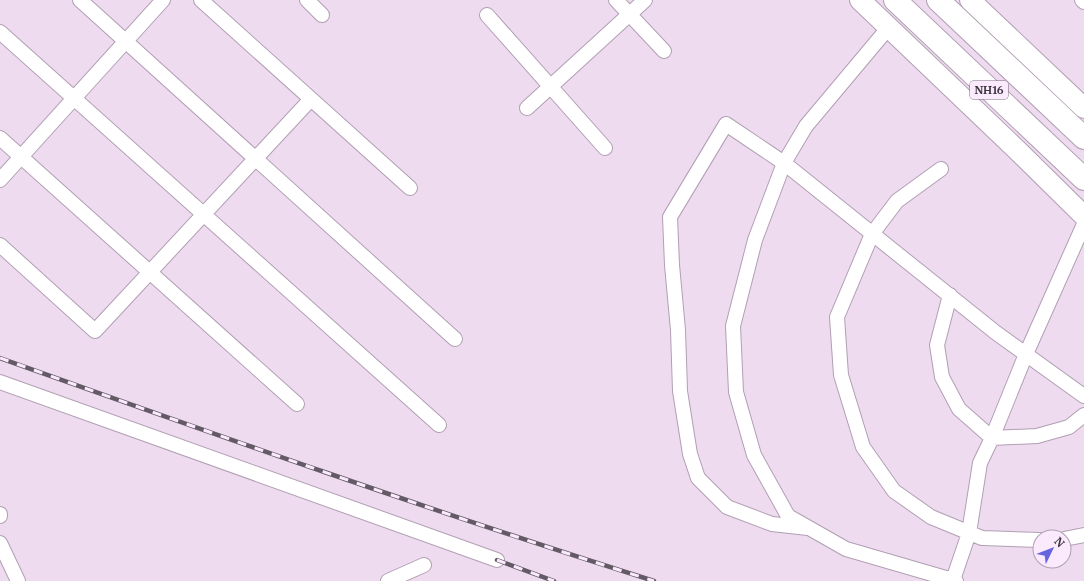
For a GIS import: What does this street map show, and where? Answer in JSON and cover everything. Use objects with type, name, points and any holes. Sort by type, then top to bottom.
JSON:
[{"type":"highway","name":"NH16","points":[[895,0],[1084,179]]},
{"type":"highway","name":"NH16","points":[[938,0],[1084,138]]},
{"type":"street","points":[[80,0],[455,339]]},
{"type":"street","points":[[0,180],[163,0]]},
{"type":"street","points":[[201,0],[410,188]]},
{"type":"street","points":[[306,0],[322,15]]},
{"type":"street","points":[[616,0],[664,52]]},
{"type":"street","points":[[527,108],[645,0]]},
{"type":"street","points":[[860,0],[1084,216]]},
{"type":"street","points":[[970,0],[1084,108]]},
{"type":"street","points":[[487,15],[605,148]]},
{"type":"street","points":[[889,27],[806,126],[784,163],[755,240],[733,326],[736,392],[754,455],[788,516],[846,549],[955,580],[969,533],[980,463],[992,438],[1026,354],[1084,224]]},
{"type":"street","points":[[0,32],[439,425]]},
{"type":"street","points":[[0,245],[95,331],[311,99]]},
{"type":"street","points":[[808,528],[772,524],[727,507],[698,478],[690,454],[680,391],[678,330],[672,265],[670,217],[726,124],[784,163],[995,332],[1084,396]]},
{"type":"street","points":[[0,138],[297,404]]},
{"type":"street","points":[[941,169],[897,201],[872,234],[837,317],[841,375],[863,446],[894,491],[931,517],[982,538],[1032,540]]},
{"type":"street","points":[[950,295],[937,345],[942,377],[959,409],[992,438],[1036,436],[1069,427],[1084,415]]},
{"type":"street","points":[[0,382],[497,560]]},
{"type":"street","points":[[1072,537],[1084,535]]},
{"type":"street","points":[[0,543],[18,581]]},
{"type":"street","points":[[388,581],[424,565]]},
{"type":"railway","points":[[0,358],[244,444],[490,528],[654,581]]},
{"type":"railway","points":[[497,560],[554,581]]}]
